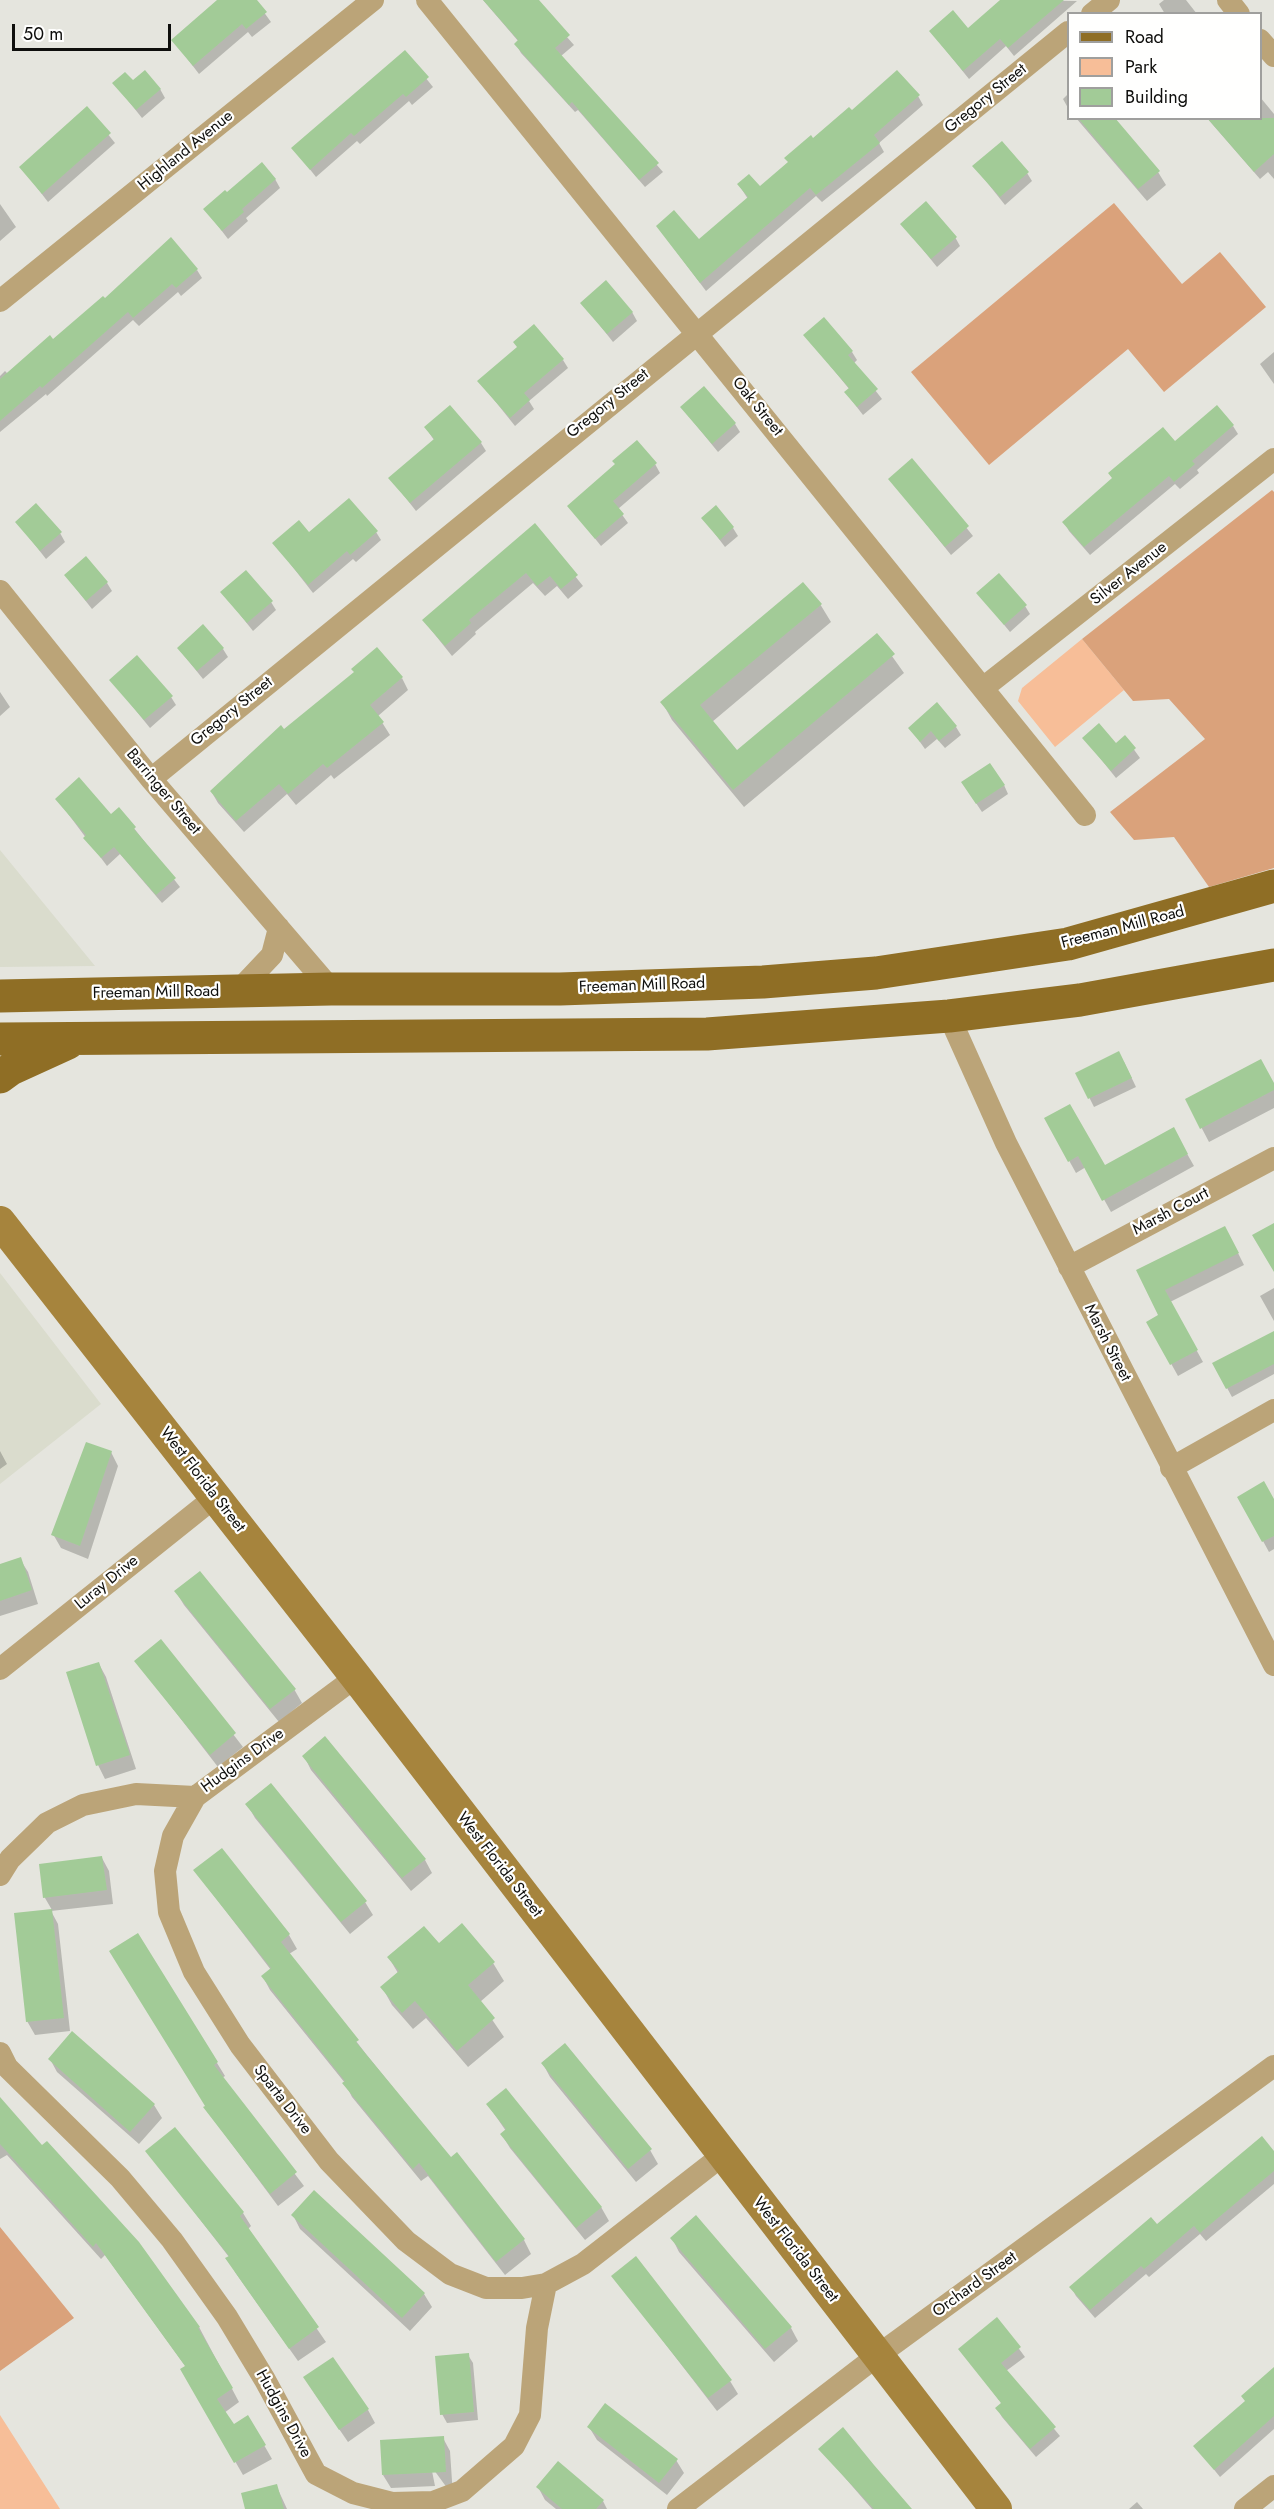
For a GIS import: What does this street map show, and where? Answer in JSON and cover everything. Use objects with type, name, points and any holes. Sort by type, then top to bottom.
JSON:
[{"type":"main road","name":"Freeman Mill Road","points":[[0,996],[331,989],[571,988],[763,982],[876,973],[1068,944],[1274,886]]},
{"type":"main road","points":[[0,1039],[707,1034],[949,1016],[1080,1000],[1274,965]]},
{"type":"main road","points":[[0,1077],[11,1069],[46,1055],[76,1039]]},
{"type":"main road","name":"West Florida Street","points":[[0,1222],[356,1677],[996,2509]]},
{"type":"street","name":"Highland Avenue","points":[[0,301],[373,0]]},
{"type":"street","name":"Oak Street","points":[[428,0],[1085,815]]},
{"type":"street","points":[[1094,12],[1109,0]]},
{"type":"street","points":[[1228,0],[1237,12]]},
{"type":"street","name":"Gregory Street","points":[[151,779],[1067,33]]},
{"type":"street","points":[[1262,42],[1274,57]]},
{"type":"street","name":"Silver Avenue","points":[[983,688],[1274,459]]},
{"type":"street","name":"Barringer Street","points":[[0,591],[151,779],[331,989]]},
{"type":"street","points":[[238,991],[272,955],[279,928]]},
{"type":"street","name":"Marsh Street","points":[[949,1016],[1006,1143],[1274,1665]]},
{"type":"street","name":"Marsh Court","points":[[1069,1267],[1274,1158]]},
{"type":"street","points":[[1171,1468],[1274,1410]]},
{"type":"street","name":"Luray Drive","points":[[0,1669],[214,1498]]},
{"type":"street","name":"Hudgins Drive","points":[[0,1875],[10,1859],[47,1823],[83,1805],[136,1794],[195,1797],[356,1677]]},
{"type":"street","name":"Sparta Drive","points":[[195,1797],[173,1836],[165,1871],[169,1912],[194,1972],[240,2045],[329,2161],[406,2241],[450,2274],[486,2288],[522,2288],[546,2284]]},
{"type":"street","name":"Hudgins Drive","points":[[0,2054],[7,2067],[120,2178],[172,2240],[227,2317],[265,2380],[316,2474],[353,2493],[392,2503],[433,2502],[462,2491],[514,2446],[530,2415],[537,2328],[546,2284]]},
{"type":"street","name":"Orchard Street","points":[[678,2509],[878,2356],[1274,2066]]},
{"type":"street","points":[[546,2284],[584,2264],[723,2156]]},
{"type":"street","points":[[1245,2509],[1274,2486]]},
{"type":"shaded area","points":[[1114,203],[1182,284],[1220,252],[1266,307],[1164,392],[1128,349],[989,465],[911,372]]},
{"type":"shaded area","points":[[1272,490],[1274,492],[1274,868],[1209,887],[1174,837],[1134,840],[1110,812],[1205,739],[1169,699],[1133,701],[1082,639]]},
{"type":"shaded area","points":[[0,850],[95,966],[0,967]]},
{"type":"shaded area","points":[[0,1273],[101,1404],[0,1484]]},
{"type":"shaded area","points":[[0,2227],[74,2318],[0,2371]]},
{"type":"green space","points":[[1082,639],[1124,690],[1055,747],[1018,701],[1022,688]]},
{"type":"green space","points":[[0,2415],[60,2509],[0,2509]]},
{"type":"building","points":[[217,0],[257,0],[267,12],[246,29],[242,24],[193,66],[171,40]]},
{"type":"building","points":[[483,0],[539,0],[570,35],[555,48],[659,163],[639,180],[572,102],[569,105],[514,44],[518,40]]},
{"type":"building","points":[[1000,0],[1064,0],[1008,48],[1000,39],[963,71],[929,31],[953,10],[968,28]]},
{"type":"building","points":[[405,50],[429,77],[406,97],[403,94],[354,136],[351,133],[310,170],[291,148]]},
{"type":"building","points":[[145,70],[161,89],[136,110],[112,83],[125,72],[133,80]]},
{"type":"building","points":[[897,70],[920,95],[874,135],[880,143],[816,195],[810,188],[700,283],[656,226],[674,210],[699,239],[748,197],[737,184],[749,174],[760,186],[788,162],[784,158],[811,135],[813,138],[849,107],[852,110]]},
{"type":"building","points":[[87,106],[111,133],[42,194],[19,167]]},
{"type":"building","points":[[1274,118],[1274,154],[1254,172],[1209,120]]},
{"type":"building","points":[[1080,120],[1117,120],[1160,171],[1138,189]]},
{"type":"building","points":[[1002,141],[1029,172],[1000,197],[972,166]]},
{"type":"building","points":[[262,162],[276,179],[242,209],[244,212],[222,231],[203,209]]},
{"type":"building","points":[[926,201],[957,237],[931,259],[900,224]]},
{"type":"building","points":[[171,237],[198,269],[176,288],[172,284],[133,318],[128,312],[42,388],[40,386],[0,421],[0,379],[50,335],[53,339],[103,296],[105,298]]},
{"type":"building","points":[[606,280],[633,312],[607,334],[580,303]]},
{"type":"building","points":[[824,317],[853,351],[848,355],[878,389],[857,407],[844,392],[849,388],[803,335]]},
{"type":"building","points":[[534,324],[564,359],[524,393],[530,400],[510,418],[477,381],[517,347],[513,342]]},
{"type":"building","points":[[704,386],[736,423],[712,444],[680,407]]},
{"type":"building","points":[[450,405],[482,442],[410,503],[388,478],[434,439],[424,427]]},
{"type":"building","points":[[1217,405],[1234,425],[1192,461],[1195,464],[1174,482],[1169,476],[1084,547],[1062,522],[1112,478],[1108,473],[1163,427],[1175,441]]},
{"type":"building","points":[[637,440],[657,463],[613,501],[624,514],[595,539],[567,506],[615,464],[612,461]]},
{"type":"building","points":[[912,458],[969,526],[945,547],[888,479]]},
{"type":"building","points":[[349,498],[378,531],[350,555],[347,551],[308,585],[272,543],[299,520],[309,532]]},
{"type":"building","points":[[36,503],[62,532],[40,551],[15,522]]},
{"type":"building","points":[[716,505],[734,527],[720,540],[701,518]]},
{"type":"building","points":[[535,523],[578,575],[561,589],[550,576],[537,586],[526,573],[469,620],[471,623],[445,646],[422,620]]},
{"type":"building","points":[[86,556],[108,582],[86,601],[64,575]]},
{"type":"building","points":[[246,570],[273,601],[247,623],[220,592]]},
{"type":"building","points":[[999,573],[1027,605],[1004,625],[976,593]]},
{"type":"building","points":[[803,582],[822,604],[700,705],[737,750],[877,633],[895,654],[733,790],[660,702]]},
{"type":"building","points":[[203,624],[224,648],[197,671],[177,648]]},
{"type":"building","points":[[377,647],[403,677],[370,705],[384,722],[327,768],[323,764],[288,794],[279,784],[236,821],[210,791],[281,725],[284,729],[354,672],[351,669]]},
{"type":"building","points":[[137,655],[173,696],[144,720],[109,680]]},
{"type":"building","points":[[937,702],[957,726],[939,741],[931,731],[920,742],[908,728]]},
{"type":"building","points":[[1099,723],[1116,743],[1125,735],[1136,748],[1111,771],[1082,738]]},
{"type":"building","points":[[990,763],[1005,785],[976,804],[961,782]]},
{"type":"building","points":[[79,777],[111,814],[119,807],[136,827],[134,829],[176,878],[156,895],[114,847],[101,858],[83,838],[86,835],[55,799]]},
{"type":"building","points":[[1119,1051],[1132,1078],[1088,1099],[1075,1073]]},
{"type":"building","points":[[1261,1059],[1274,1083],[1274,1090],[1200,1129],[1185,1099]]},
{"type":"building","points":[[1070,1104],[1105,1165],[1174,1127],[1188,1154],[1102,1201],[1078,1156],[1068,1162],[1044,1118]]},
{"type":"building","points":[[1274,1223],[1274,1272],[1252,1235]]},
{"type":"building","points":[[1225,1226],[1239,1253],[1165,1290],[1198,1350],[1170,1365],[1146,1322],[1158,1315],[1136,1270]]},
{"type":"building","points":[[1274,1331],[1274,1364],[1226,1389],[1212,1363]]},
{"type":"building","points":[[86,1442],[112,1451],[80,1546],[51,1535]]},
{"type":"building","points":[[1264,1481],[1274,1499],[1274,1536],[1262,1542],[1237,1497]]},
{"type":"building","points":[[21,1557],[32,1590],[0,1601],[0,1564]]},
{"type":"building","points":[[200,1571],[296,1689],[270,1709],[174,1591]]},
{"type":"building","points":[[161,1639],[236,1733],[210,1755],[134,1661]]},
{"type":"building","points":[[99,1662],[130,1755],[96,1766],[66,1672]]},
{"type":"building","points":[[325,1736],[426,1859],[402,1878],[302,1756]]},
{"type":"building","points":[[271,1783],[367,1901],[341,1922],[245,1804]]},
{"type":"building","points":[[222,1848],[290,1934],[281,1942],[359,2040],[356,2042],[451,2157],[457,2152],[525,2239],[496,2262],[419,2163],[413,2169],[342,2083],[345,2081],[261,1976],[271,1968],[193,1870]]},
{"type":"building","points":[[102,1856],[107,1890],[43,1898],[39,1864]]},
{"type":"building","points":[[52,1909],[64,2018],[26,2022],[14,1913]]},
{"type":"building","points":[[462,1923],[495,1962],[468,1985],[495,2018],[457,2051],[415,2001],[402,2013],[380,1987],[399,1971],[387,1957],[424,1926],[439,1943]]},
{"type":"building","points":[[138,1933],[218,2062],[214,2065],[297,2172],[270,2194],[203,2107],[205,2106],[109,1951]]},
{"type":"building","points":[[72,2031],[155,2104],[130,2132],[48,2059]]},
{"type":"building","points":[[565,2043],[652,2149],[628,2169],[541,2063]]},
{"type":"building","points":[[506,2088],[602,2207],[576,2228],[500,2134],[506,2129],[486,2104]]},
{"type":"building","points":[[0,2097],[42,2145],[47,2141],[139,2242],[200,2327],[198,2328],[233,2388],[217,2399],[234,2424],[248,2415],[266,2445],[234,2463],[180,2369],[185,2366],[96,2243],[93,2247],[0,2144]]},
{"type":"building","points":[[175,2127],[244,2212],[240,2216],[319,2327],[289,2349],[225,2258],[229,2256],[145,2151]]},
{"type":"building","points":[[1262,2136],[1274,2151],[1274,2171],[1200,2233],[1194,2226],[1144,2269],[1141,2266],[1090,2310],[1069,2287],[1151,2217],[1157,2224]]},
{"type":"building","points":[[314,2190],[425,2293],[402,2318],[291,2215]]},
{"type":"building","points":[[696,2215],[792,2327],[765,2349],[670,2238]]},
{"type":"building","points":[[636,2256],[732,2380],[708,2398],[611,2276]]},
{"type":"building","points":[[997,2317],[1021,2347],[1001,2363],[1056,2427],[1030,2449],[995,2408],[1001,2403],[958,2349]]},
{"type":"building","points":[[469,2353],[474,2412],[440,2415],[435,2356]]},
{"type":"building","points":[[333,2357],[369,2409],[339,2430],[303,2377]]},
{"type":"building","points":[[1274,2367],[1274,2416],[1214,2470],[1193,2446],[1245,2401],[1241,2396]]},
{"type":"building","points":[[605,2403],[678,2459],[659,2483],[587,2427]]},
{"type":"building","points":[[843,2427],[912,2509],[874,2509],[818,2449]]},
{"type":"building","points":[[444,2436],[446,2472],[382,2475],[380,2440]]},
{"type":"building","points":[[558,2461],[604,2500],[596,2509],[562,2509],[536,2487]]},
{"type":"building","points":[[277,2484],[284,2509],[245,2509],[241,2493]]}]
